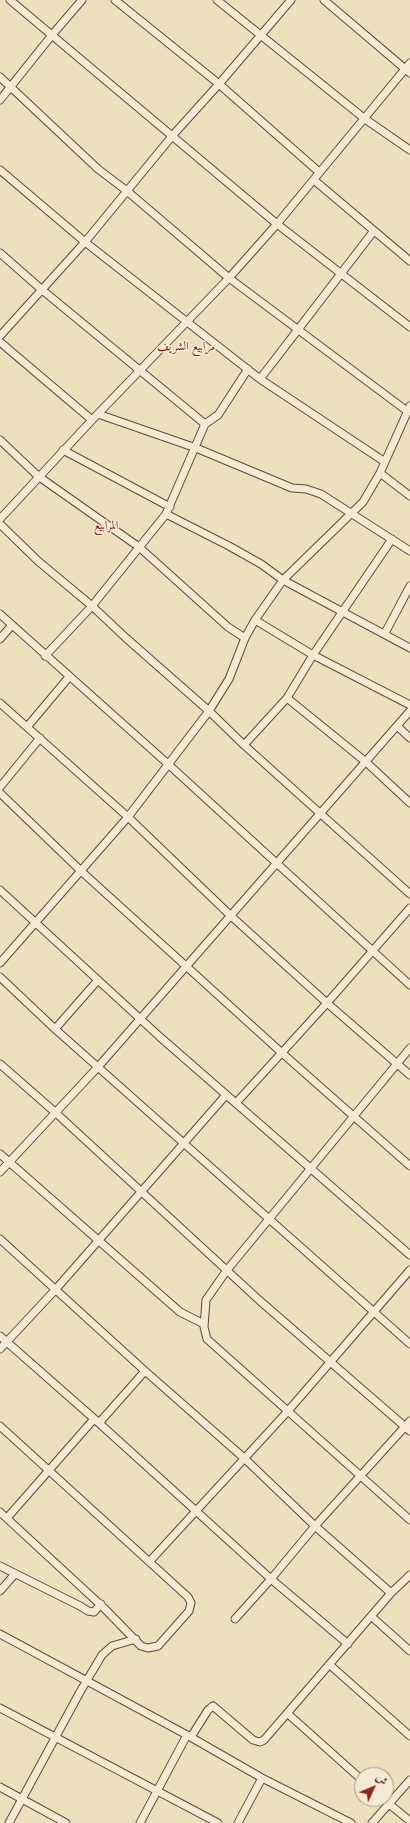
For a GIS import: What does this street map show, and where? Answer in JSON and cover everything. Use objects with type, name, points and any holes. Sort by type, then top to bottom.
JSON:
[{"type":"street","points":[[10,0],[173,135],[277,224],[410,327]]},
{"type":"street","points":[[0,100],[52,34],[82,0]]},
{"type":"street","points":[[115,0],[219,84],[319,172]]},
{"type":"street","points":[[217,0],[365,119],[410,150]]},
{"type":"street","points":[[0,336],[85,242],[173,135],[291,0]]},
{"type":"street","points":[[0,519],[38,476],[229,278],[277,224],[319,172],[408,68],[324,0]]},
{"type":"street","points":[[0,77],[98,169],[127,191],[229,278],[409,409],[380,473],[363,502],[283,580],[255,620],[245,638],[229,679],[209,711],[128,817],[0,963]]},
{"type":"street","points":[[0,170],[85,242],[186,323],[260,379],[385,462]]},
{"type":"street","points":[[314,180],[373,232],[410,261]]},
{"type":"street","points":[[260,379],[373,232]]},
{"type":"street","points":[[0,253],[41,289],[205,424]]},
{"type":"street","points":[[0,342],[92,420]]},
{"type":"street","points":[[45,656],[92,606],[168,510],[196,448],[205,424],[218,415],[248,369]]},
{"type":"street","points":[[98,414],[196,448],[292,488],[306,489],[321,494],[410,551]]},
{"type":"street","points":[[0,440],[38,476],[139,547],[228,627],[245,638]]},
{"type":"street","points":[[63,450],[261,564],[283,580],[410,648]]},
{"type":"street","points":[[380,473],[410,496]]},
{"type":"street","points":[[0,524],[38,561],[92,606],[410,894]]},
{"type":"street","points":[[244,745],[287,698],[313,655],[392,540]]},
{"type":"street","points":[[384,633],[410,586]]},
{"type":"street","points":[[0,614],[45,656],[168,764],[410,985]]},
{"type":"street","points":[[255,620],[313,655],[410,705]]},
{"type":"street","points":[[0,639],[12,625]]},
{"type":"street","points":[[26,727],[69,677]]},
{"type":"street","points":[[287,698],[366,762],[410,803]]},
{"type":"street","points":[[0,703],[128,817],[231,916],[327,1003],[410,1075]]},
{"type":"street","points":[[0,1172],[98,1067],[410,711]]},
{"type":"street","points":[[397,726],[410,738]]},
{"type":"street","points":[[0,787],[40,738]]},
{"type":"street","points":[[0,793],[81,871],[282,1053],[410,1166]]},
{"type":"street","points":[[0,890],[140,1018],[410,1255]]},
{"type":"street","points":[[236,1103],[327,1003],[410,908]]},
{"type":"street","points":[[0,977],[55,1029],[182,1143],[410,1344]]},
{"type":"street","points":[[55,1029],[98,980]]},
{"type":"street","points":[[410,1048],[227,1270],[206,1300],[204,1324],[204,1334],[207,1339],[410,1520]]},
{"type":"street","points":[[0,1064],[56,1113],[140,1192],[329,1362],[408,1426],[315,1526],[271,1579],[235,1619]]},
{"type":"street","points":[[0,1349],[56,1289],[226,1094]]},
{"type":"street","points":[[0,1154],[180,1312],[204,1324]]},
{"type":"street","points":[[0,1239],[144,1371],[244,1458],[315,1526],[391,1593]]},
{"type":"street","points":[[150,1561],[288,1411],[410,1270]]},
{"type":"street","points":[[0,1336],[97,1421],[271,1579],[348,1644]]},
{"type":"street","points":[[8,1518],[50,1470],[144,1371]]},
{"type":"street","points":[[0,1426],[188,1597],[191,1606],[189,1611],[158,1646],[152,1648],[145,1647],[101,1604],[0,1512]]},
{"type":"street","points":[[0,1566],[14,1575],[90,1612],[95,1611],[101,1604]]},
{"type":"street","points":[[0,1591],[14,1575]]},
{"type":"street","points":[[140,1823],[156,1790],[189,1736],[210,1706],[219,1709],[253,1740],[260,1742],[264,1740],[391,1593],[410,1575]]},
{"type":"street","points":[[371,1616],[410,1651]]},
{"type":"street","points":[[0,1634],[189,1736],[262,1778],[351,1823]]},
{"type":"street","points":[[9,1823],[87,1681],[107,1650],[119,1644],[136,1639]]},
{"type":"street","points":[[330,1665],[410,1736]]},
{"type":"street","points":[[0,1708],[218,1823]]},
{"type":"street","points":[[287,1713],[354,1773]]},
{"type":"street","points":[[238,1823],[262,1778]]},
{"type":"street","points":[[394,1800],[410,1780]]},
{"type":"street","points":[[0,1787],[66,1823]]},
{"type":"street","points":[[372,1823],[388,1807]]},
{"type":"street","points":[[392,1807],[410,1822]]},
{"type":"district","name":"مرابيع الشريف","points":[[186,347]]},
{"type":"district","name":"المرابيع","points":[[106,526]]}]
